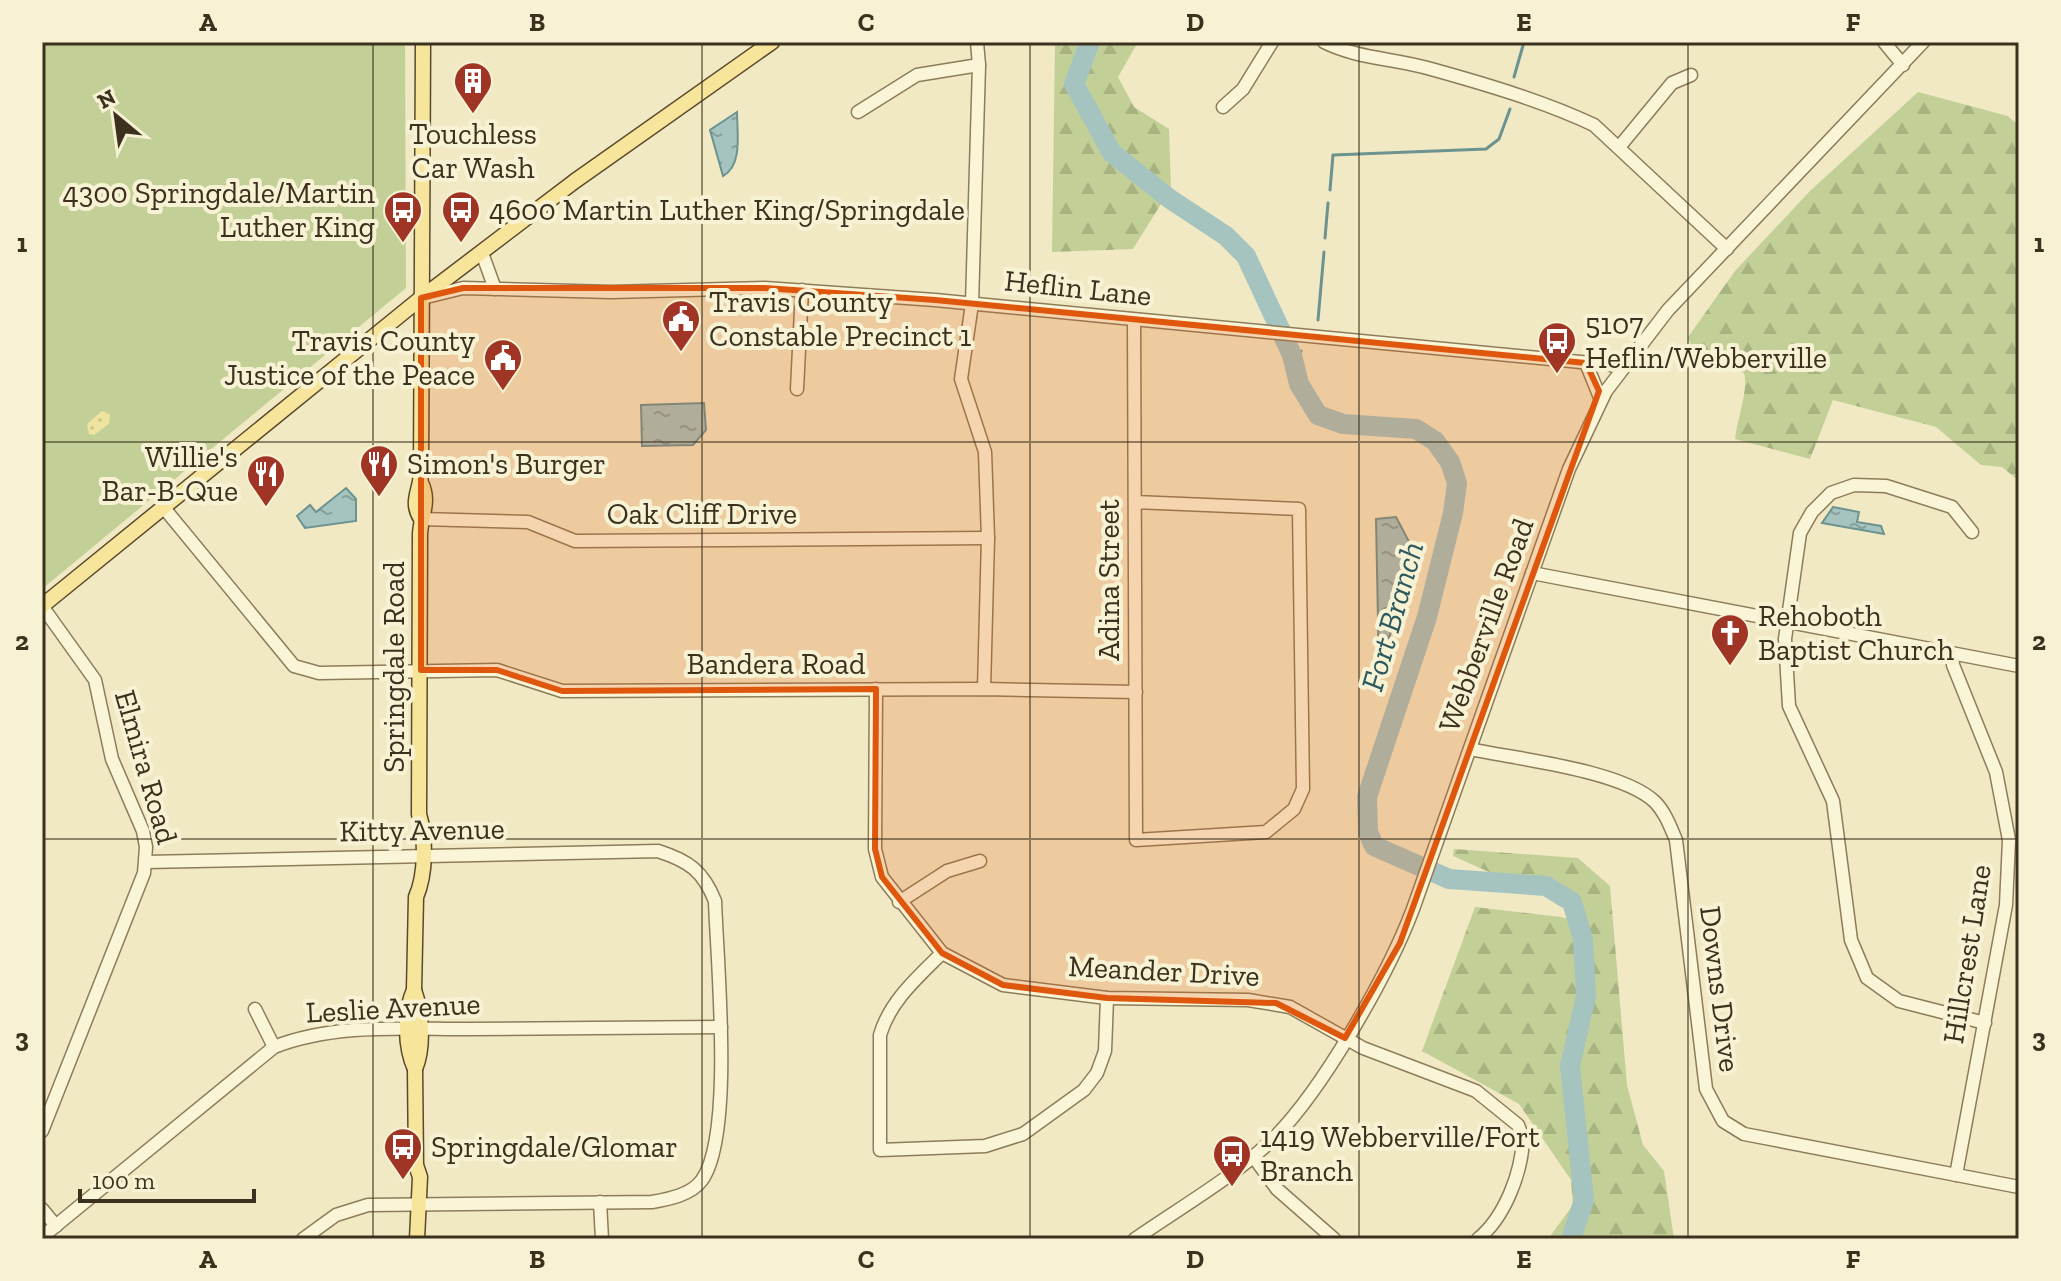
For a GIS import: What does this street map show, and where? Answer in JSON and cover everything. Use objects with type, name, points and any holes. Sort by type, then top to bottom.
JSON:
[{"type":"main road","name":"Springdale Road","points":[[417,1239],[416,1203],[411,1191],[416,1165],[415,1069],[420,1058],[414,1029],[419,1003],[414,990],[416,897],[421,885],[417,856],[423,828],[419,814],[421,519],[426,511],[421,483],[423,42]]},
{"type":"main road","points":[[42,606],[421,298],[575,181],[772,42]]},
{"type":"street","points":[[977,42],[979,65],[972,304],[961,379],[985,452],[988,538],[984,689]]},
{"type":"street","points":[[1223,107],[1243,89],[1272,42]]},
{"type":"street","points":[[1324,42],[1348,54],[1429,68],[1566,112],[1594,125],[1727,249]]},
{"type":"street","points":[[1884,42],[1903,65]]},
{"type":"street","name":"Webberville Road","points":[[1135,1239],[1253,1156],[1297,1111],[1345,1038],[1400,943],[1580,441],[1622,366],[1660,319],[1923,42]]},
{"type":"street","points":[[858,112],[917,75],[979,65]]},
{"type":"street","points":[[1620,146],[1672,83],[1691,75]]},
{"type":"street","points":[[482,253],[495,289]]},
{"type":"street","name":"Heflin Lane","points":[[421,298],[463,288],[802,290],[1622,366]]},
{"type":"street","points":[[797,389],[802,290]]},
{"type":"street","name":"Adina Street","points":[[1134,320],[1136,840],[1266,832],[1294,809],[1303,789],[1299,509],[1135,502]]},
{"type":"street","points":[[1586,363],[1601,400]]},
{"type":"street","points":[[1972,532],[1952,507],[1886,486],[1854,485],[1831,493],[1812,512],[1800,533],[1786,623],[1789,706],[1833,801],[1851,940],[1867,978],[1899,1001],[1985,1023]]},
{"type":"street","name":"Bandera Road","points":[[164,508],[294,666],[319,673],[497,670],[562,691],[984,689],[1136,692]]},
{"type":"street","name":"Oak Cliff Drive","points":[[421,519],[528,522],[575,541],[988,538]]},
{"type":"street","points":[[1532,573],[2019,666]]},
{"type":"street","name":"Elmira Road","points":[[42,606],[95,680],[112,759],[143,831],[146,862],[42,1131]]},
{"type":"street","name":"Hillcrest Lane","points":[[1952,653],[1953,665],[1996,772],[2009,840],[2006,905],[1956,1175]]},
{"type":"street","name":"Meander Drive","points":[[876,689],[875,849],[882,877],[942,953],[1003,985],[1107,998],[1262,1001],[1304,1013],[1383,1056],[1464,1084],[1518,1125],[1523,1138],[1517,1175],[1491,1225],[1478,1239]]},
{"type":"street","name":"Downs Drive","points":[[1470,749],[1612,778],[1653,800],[1662,811],[1676,840],[1706,1089],[1723,1121],[1744,1134],[2019,1187]]},
{"type":"street","name":"Kitty Avenue","points":[[146,862],[658,851],[695,867],[715,901],[721,1027]]},
{"type":"street","points":[[899,902],[947,871],[980,861]]},
{"type":"street","points":[[942,953],[897,999],[885,1018],[880,1035],[880,1150],[985,1146],[1023,1134],[1084,1090],[1097,1073],[1105,1051],[1107,998]]},
{"type":"street","points":[[255,1009],[274,1047]]},
{"type":"street","points":[[303,1239],[336,1215],[368,1205],[652,1202],[678,1197],[700,1184],[714,1160],[718,1136],[721,1027]]},
{"type":"street","name":"Leslie Avenue","points":[[42,1237],[274,1047],[323,1032],[721,1027]]},
{"type":"street","points":[[1253,1156],[1277,1189],[1334,1239]]},
{"type":"street","points":[[600,1202],[602,1239]]},
{"type":"street","points":[[42,1209],[56,1226]]},
{"type":"highlighted area","points":[[463,288],[765,288],[935,300],[1586,363],[1599,391],[1400,943],[1345,1038],[1276,1003],[1107,998],[1003,985],[942,953],[882,877],[875,849],[876,689],[562,691],[497,670],[421,670],[421,298]]},
{"type":"green space","points":[[42,42],[405,42],[406,288],[42,589]]},
{"type":"green space","points":[[1055,42],[1138,42],[1118,77],[1134,107],[1169,129],[1171,188],[1133,249],[1052,252]]},
{"type":"green space","points":[[1918,92],[2008,116],[2019,126],[2019,481],[2002,467],[1981,465],[1936,427],[1833,400],[1810,459],[1735,439],[1744,395],[1744,373],[1703,357],[1696,352],[1688,337],[1735,271],[1810,191]]},
{"type":"green space","points":[[1454,849],[1578,858],[1610,886],[1627,1085],[1643,1145],[1664,1171],[1674,1239],[1548,1239],[1573,1205],[1571,1180],[1519,1104],[1422,1051],[1475,907],[1561,917],[1584,923],[1576,899],[1550,883],[1489,872],[1453,856]]},
{"type":"sand","points":[[102,411],[110,414],[109,424],[94,435],[89,434],[87,424]]},
{"type":"water","points":[[737,112],[736,156],[734,164],[723,176],[710,130]]},
{"type":"water","points":[[704,403],[706,430],[693,445],[642,446],[641,405]]},
{"type":"water","points":[[346,488],[356,499],[356,521],[305,528],[297,516],[310,505],[316,512]]},
{"type":"water","points":[[1833,507],[1859,512],[1857,522],[1881,526],[1884,534],[1822,523]]},
{"type":"water","points":[[1396,517],[1415,553],[1379,671],[1376,519]]},
{"type":"waterway","name":"Fort Branch","points":[[1090,42],[1074,84],[1112,153],[1170,199],[1226,236],[1246,256],[1292,355],[1299,384],[1318,415],[1343,424],[1416,429],[1435,441],[1450,462],[1457,483],[1453,513],[1427,617],[1367,797],[1368,832],[1374,846],[1449,879],[1546,886],[1572,902],[1583,939],[1586,996],[1570,1066],[1584,1200],[1571,1239]]},
{"type":"waterway","points":[[1514,77],[1524,42]]},
{"type":"waterway","points":[[1330,190],[1333,155],[1486,149],[1499,139],[1510,109]]},
{"type":"waterway","points":[[1325,238],[1328,203]]},
{"type":"waterway","points":[[1318,320],[1324,252]]},
{"type":"waterway","points":[[1294,364],[1301,351]]},
{"type":"place","name":"Touchless Car Wash","points":[[473,115]]},
{"type":"place","name":"4300 Springdale/Martin Luther King","points":[[403,244]]},
{"type":"place","name":"4600 Martin Luther King/Springdale","points":[[461,244]]},
{"type":"place","name":"Travis County Constable Precinct 1","points":[[681,353]]},
{"type":"place","name":"5107 Heflin/Webberville","points":[[1557,375]]},
{"type":"place","name":"Travis County Justice of the Peace","points":[[503,392]]},
{"type":"place","name":"Simon's Burger","points":[[379,498]]},
{"type":"place","name":"Willie's Bar-B-Que","points":[[266,508]]},
{"type":"place","name":"Rehoboth Baptist Church","points":[[1730,667]]},
{"type":"place","name":"Springdale/Glomar","points":[[403,1181]]},
{"type":"place","name":"1419 Webberville/Fort Branch","points":[[1232,1188]]}]
